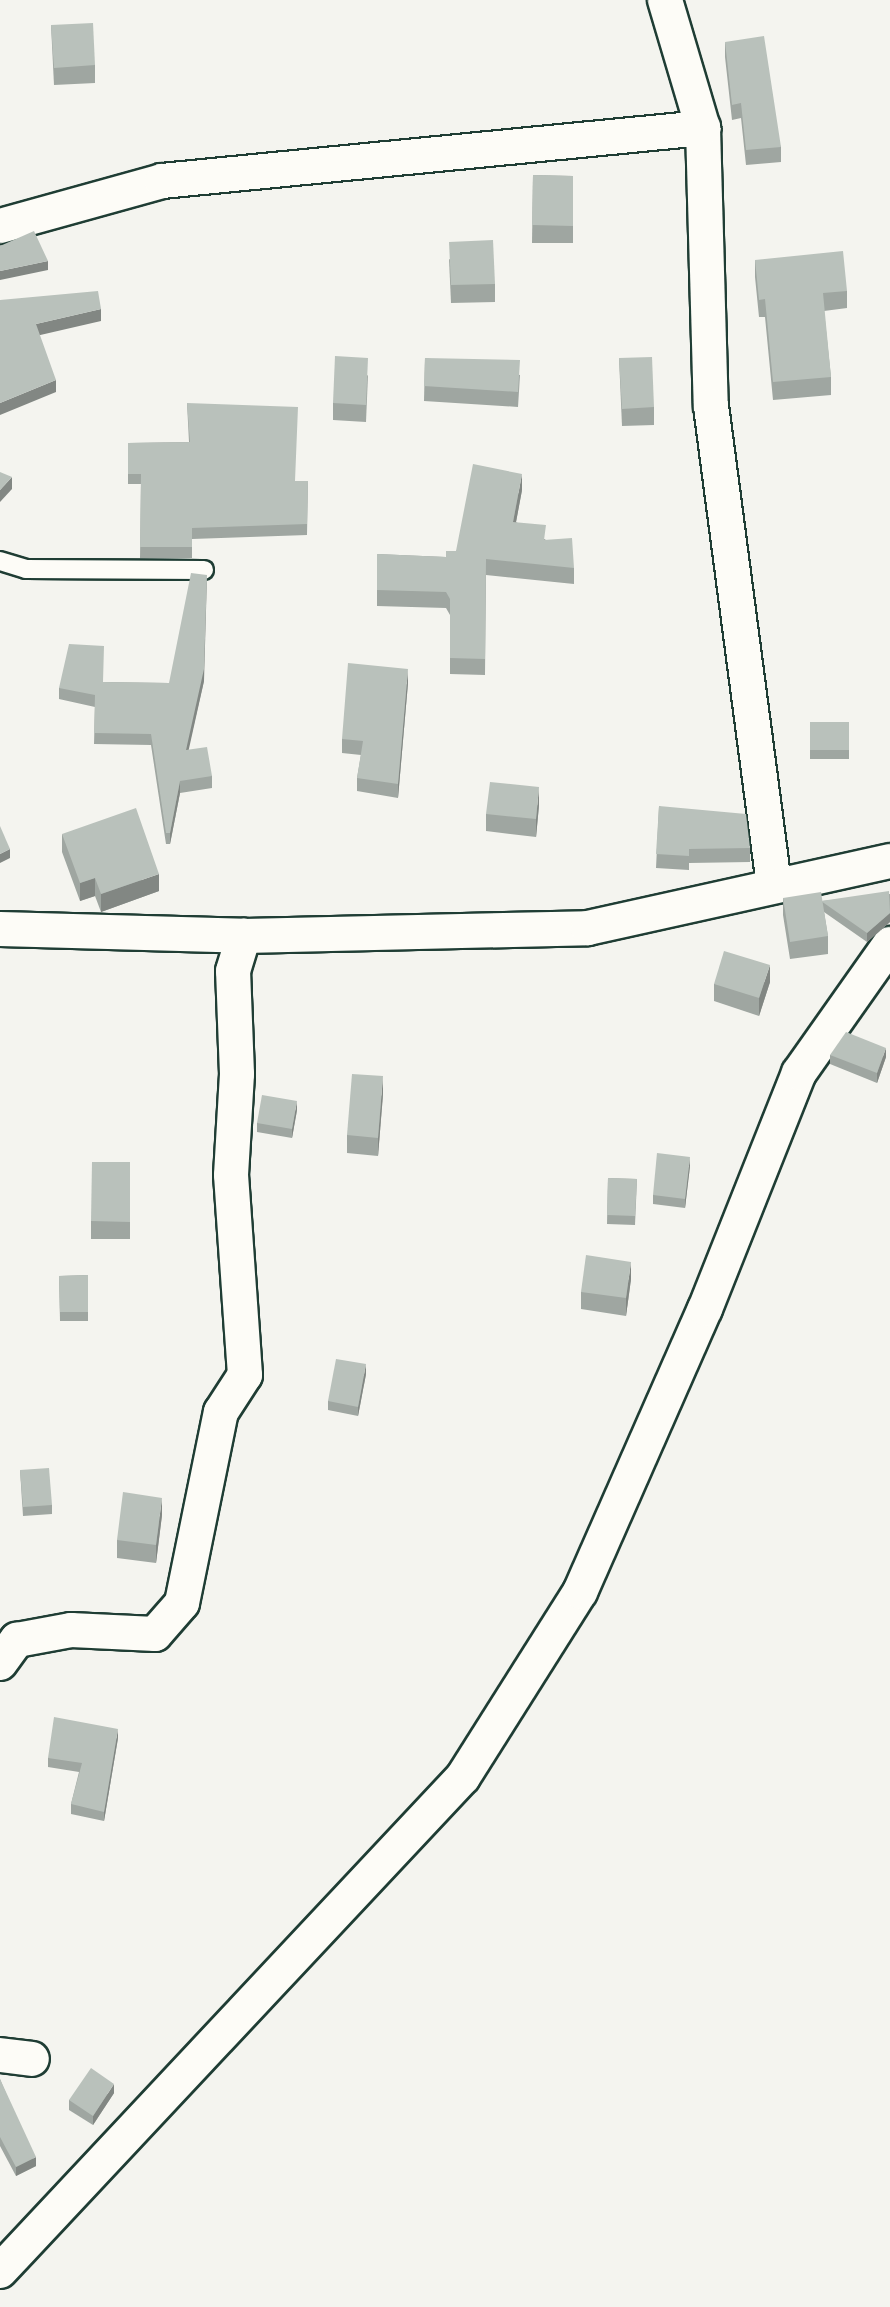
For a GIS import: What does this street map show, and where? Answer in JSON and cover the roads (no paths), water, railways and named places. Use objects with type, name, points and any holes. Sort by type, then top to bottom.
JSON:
[{"type":"street","points":[[665,0],[703,128],[711,406],[774,884]]},
{"type":"street","points":[[0,226],[162,181],[703,128]]},
{"type":"street","points":[[0,929],[244,936],[588,928],[774,884],[890,861]]},
{"type":"street","points":[[0,1663],[17,1640],[71,1630],[155,1634],[182,1603],[221,1412],[245,1375],[231,1175],[237,1074],[233,971],[244,936]]},
{"type":"street","points":[[0,2271],[463,1777],[580,1592],[705,1309],[799,1073],[890,944]]},
{"type":"lane","points":[[0,561],[26,569],[204,570]]}]
